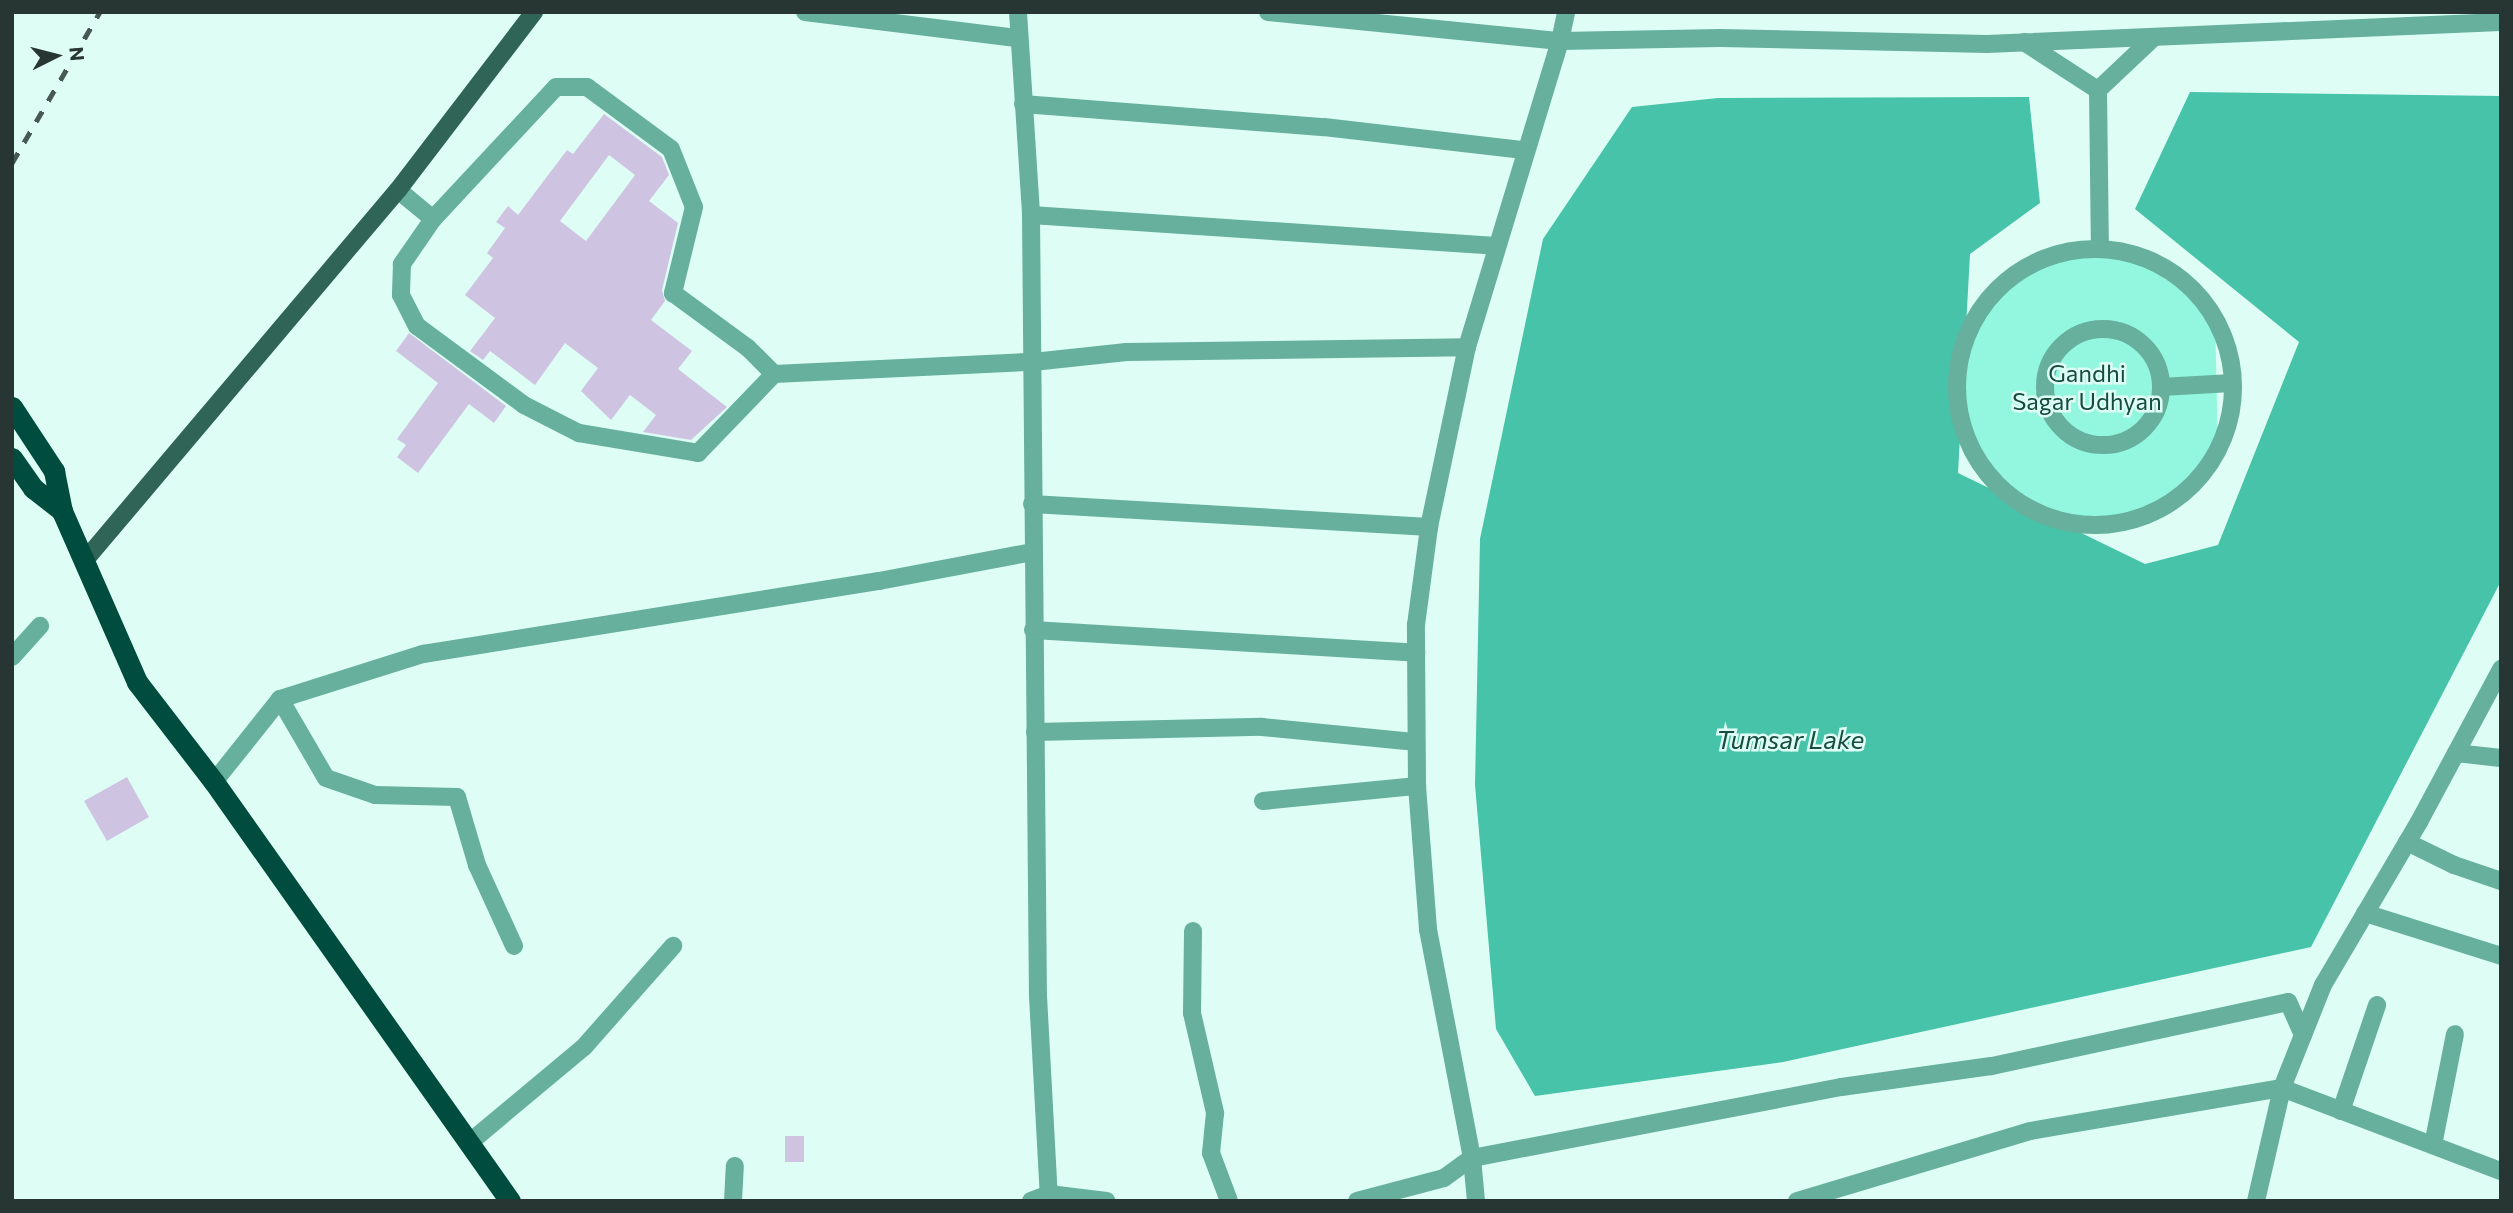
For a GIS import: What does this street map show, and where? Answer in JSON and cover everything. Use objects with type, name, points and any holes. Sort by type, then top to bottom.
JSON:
[{"type":"highway","points":[[12,407],[54,471],[62,511],[86,559],[137,682],[215,782],[510,1201]]},
{"type":"highway","points":[[12,458],[33,488],[62,511]]},
{"type":"main road","points":[[86,559],[398,190],[534,12]]},
{"type":"street","points":[[805,12],[1018,38]]},
{"type":"street","points":[[1018,12],[1031,215],[1038,996],[1049,1197]]},
{"type":"street","points":[[1268,12],[1560,41],[2024,42],[2501,22]]},
{"type":"street","points":[[1476,1201],[1472,1158],[1428,929],[1417,786],[1416,653],[1429,527],[1467,347],[1524,150],[1560,41],[1566,12]]},
{"type":"street","points":[[2100,247],[2098,90],[2154,37]]},
{"type":"street","points":[[2024,42],[2098,90]]},
{"type":"street","points":[[774,374],[748,348],[673,293],[694,207],[671,149],[587,87],[556,87],[433,219],[402,264],[401,295],[417,326],[524,405],[579,433],[698,453],[774,374],[1033,362],[1126,352],[1467,347]]},
{"type":"street","points":[[1023,104],[1324,127],[1524,150]]},
{"type":"street","points":[[398,190],[433,219]]},
{"type":"street","points":[[1031,215],[1496,246]]},
{"type":"street","points":[[2100,247],[2146,257],[2185,281],[2215,317],[2231,360],[2232,383],[2232,407],[2218,451],[2190,488],[2151,514],[2106,526],[2062,522],[2020,504],[1987,473],[1965,434],[1956,390],[1963,345],[1983,304],[2015,273],[2056,253],[2100,247]]},
{"type":"street","points":[[2097,329],[2125,334],[2148,351],[2161,387],[2149,423],[2118,444],[2099,446],[2080,441],[2058,424],[2046,398],[2045,379],[2063,345],[2097,329]]},
{"type":"street","points":[[2161,387],[2232,383]]},
{"type":"street","points":[[1032,504],[1429,527]]},
{"type":"street","points":[[215,782],[280,699],[424,654],[880,581],[1032,552]]},
{"type":"street","points":[[12,657],[40,626]]},
{"type":"street","points":[[1033,630],[1416,653]]},
{"type":"street","points":[[2256,1201],[2282,1088],[2323,985],[2407,842],[2501,669]]},
{"type":"street","points":[[280,699],[326,778],[375,795],[457,797],[477,865],[513,946]]},
{"type":"street","points":[[1035,732],[1262,727],[1416,742]]},
{"type":"street","points":[[2456,753],[2501,758]]},
{"type":"street","points":[[1263,801],[1417,786]]},
{"type":"street","points":[[2407,842],[2454,865],[2501,881]]},
{"type":"street","points":[[2365,913],[2433,938],[2501,956]]},
{"type":"street","points":[[1193,930],[1192,1013],[1216,1113],[1211,1153],[1229,1201]]},
{"type":"street","points":[[469,1143],[584,1047],[673,946]]},
{"type":"street","points":[[1357,1201],[1444,1178],[1472,1158],[1800,1094],[1991,1066],[2288,1002],[2303,1035]]},
{"type":"street","points":[[2342,1111],[2377,1005]]},
{"type":"street","points":[[2433,1145],[2455,1034]]},
{"type":"street","points":[[1797,1201],[1824,1196],[2030,1131],[2282,1088],[2501,1171]]},
{"type":"street","points":[[733,1201],[735,1166]]},
{"type":"street","points":[[1031,1201],[1049,1197],[1107,1201]]},
{"type":"green space","name":"Gandhi Sagar Udhyan","points":[[2100,247],[2146,257],[2215,317],[2218,451],[2190,488],[2106,526],[2062,522],[2020,504],[1987,473],[1965,434],[1956,390],[1963,345],[1983,304],[2015,273]]},
{"type":"water","name":"Tumsar Lake","points":[[2190,92],[2501,96],[2501,581],[2311,947],[1783,1062],[1535,1096],[1496,1029],[1475,785],[1480,539],[1543,239],[1632,107],[1718,98],[2029,97],[2040,203],[1970,254],[1958,473],[2145,564],[2218,545],[2299,342],[2135,209]]},
{"type":"building","points":[[604,114],[662,157],[669,175],[649,201],[678,223],[662,290],[665,301],[651,320],[692,351],[678,369],[727,407],[691,440],[643,432],[656,415],[630,395],[611,420],[581,391],[598,368],[565,343],[535,385],[490,351],[483,360],[470,351],[495,318],[465,295],[493,258],[487,253],[505,228],[496,222],[508,206],[518,215],[567,150],[573,154]],"holes":[[[609,155],[635,175],[586,241],[560,221]]]},
{"type":"building","points":[[409,333],[506,406],[494,423],[469,404],[418,473],[397,457],[406,445],[397,439],[438,383],[396,351]]},
{"type":"building","points":[[127,777],[149,817],[107,841],[84,801]]},
{"type":"building","points":[[785,1136],[804,1136],[804,1162],[785,1162]]},
{"type":"railway","points":[[12,163],[100,12]]}]
